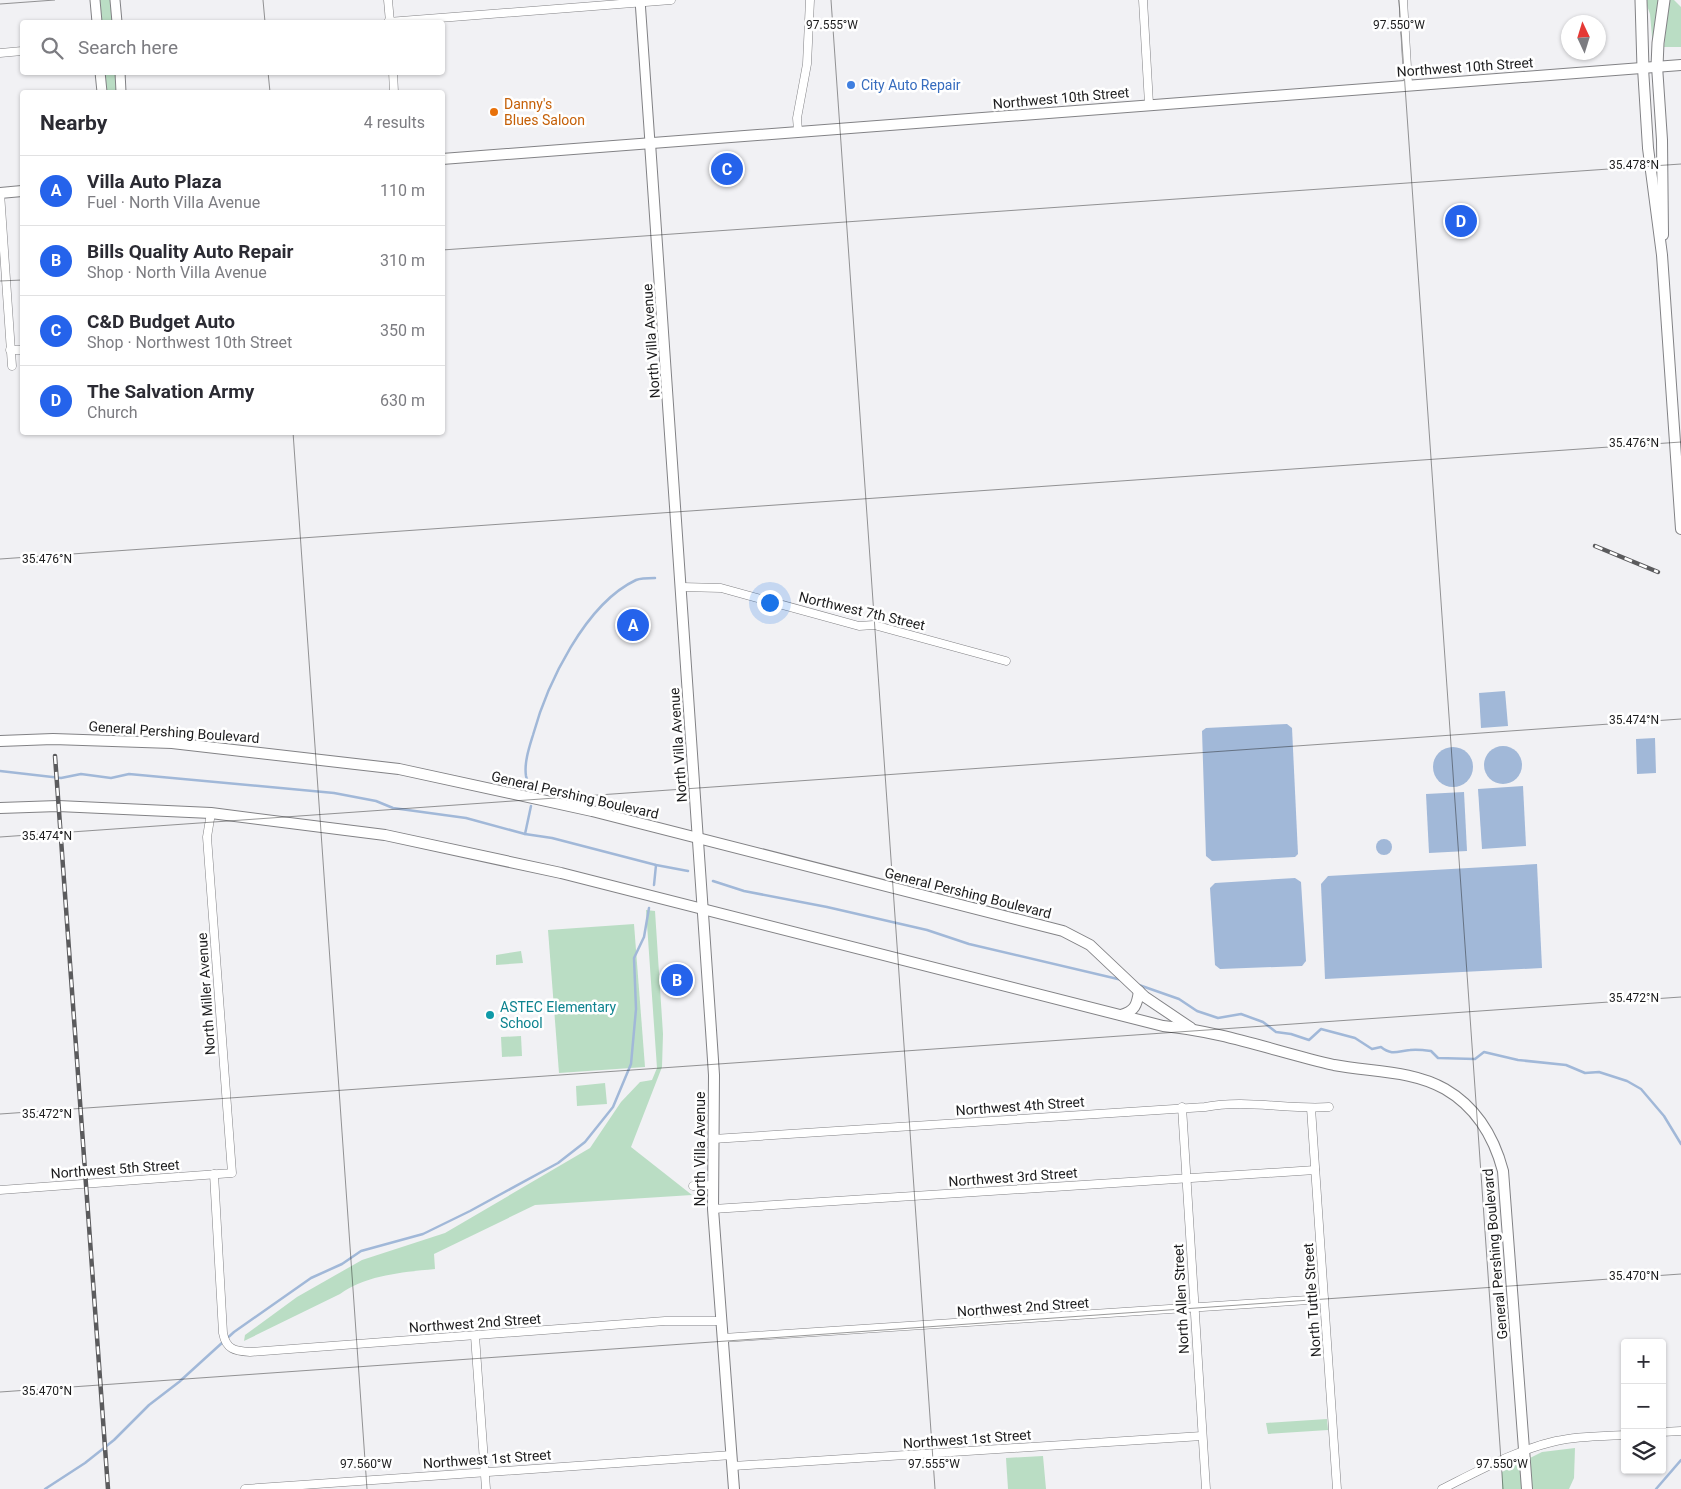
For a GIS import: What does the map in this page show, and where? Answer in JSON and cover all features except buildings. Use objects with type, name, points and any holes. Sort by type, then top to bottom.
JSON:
[{"type":"main road","points":[[1641,0],[1648,148],[1662,255],[1679,466],[1681,529]]},
{"type":"main road","points":[[1662,255],[1664,190],[1658,43],[1664,0]]},
{"type":"main road","name":"Northwest 10th Street","points":[[445,159],[1408,84],[1681,65]]},
{"type":"main road","name":"North Villa Avenue","points":[[650,143],[682,587],[714,1075],[713,1209],[734,1489]]},
{"type":"main road","points":[[0,193],[20,192]]},
{"type":"main road","name":"General Pershing Boulevard","points":[[0,741],[53,739],[172,743],[338,761],[399,770],[518,795],[698,838],[1063,931],[1090,945],[1153,1004],[1191,1028]]},
{"type":"main road","name":"General Pershing Boulevard","points":[[0,808],[58,806],[211,813],[385,835],[561,873],[1163,1026],[1191,1028],[1333,1064],[1420,1078],[1444,1088],[1456,1096],[1479,1118],[1494,1144],[1503,1171],[1527,1489]]},
{"type":"main road","points":[[1121,1015],[1130,1012],[1135,1007],[1139,991]]},
{"type":"street","points":[[95,0],[97,20]]},
{"type":"street","points":[[115,0],[117,20]]},
{"type":"street","points":[[388,0],[389,20]]},
{"type":"street","points":[[413,20],[671,0]]},
{"type":"street","points":[[798,131],[797,118],[807,64],[810,0]]},
{"type":"street","points":[[1143,0],[1149,104]]},
{"type":"street","points":[[1403,0],[1408,84]]},
{"type":"street","name":"North Villa Avenue","points":[[640,1],[650,143]]},
{"type":"street","points":[[0,53],[20,51]]},
{"type":"street","points":[[100,75],[102,90]]},
{"type":"street","points":[[120,75],[121,90]]},
{"type":"street","points":[[393,75],[394,90]]},
{"type":"street","points":[[0,193],[12,366]]},
{"type":"street","points":[[10,350],[20,350]]},
{"type":"street","name":"Northwest 7th Street","points":[[682,587],[721,588],[859,626],[874,625],[1006,661]]},
{"type":"street","name":"North Miller Avenue","points":[[211,813],[206,837],[232,1173]]},
{"type":"street","name":"Northwest 4th Street","points":[[713,1138],[1225,1103],[1312,1108],[1329,1107]]},
{"type":"street","name":"North Allen Street","points":[[1182,1107],[1206,1489]]},
{"type":"street","name":"North Tuttle Street","points":[[1312,1108],[1337,1489]]},
{"type":"street","name":"Northwest 3rd Street","points":[[713,1209],[1315,1170]]},
{"type":"street","name":"Northwest 5th Street","points":[[0,1190],[232,1173]]},
{"type":"street","name":"Northwest 2nd Street","points":[[214,1174],[223,1333],[229,1347],[250,1352],[665,1321],[722,1321]]},
{"type":"street","points":[[693,1186],[712,1185]]},
{"type":"street","name":"Northwest 2nd Street","points":[[723,1338],[1324,1299]]},
{"type":"street","points":[[474,1336],[486,1489]]},
{"type":"street","points":[[1666,1432],[1680,1431]]},
{"type":"street","points":[[1442,1489],[1524,1451],[1556,1441],[1621,1435]]},
{"type":"street","name":"Northwest 1st Street","points":[[733,1466],[1202,1436]]},
{"type":"street","name":"Northwest 1st Street","points":[[245,1489],[732,1455]]},
{"type":"green space","points":[[100,0],[111,0],[112,20],[101,20]]},
{"type":"green space","points":[[1645,0],[1660,0],[1653,48],[1650,14]]},
{"type":"green space","points":[[1669,0],[1674,0],[1681,7],[1681,47],[1664,47]]},
{"type":"green space","points":[[105,75],[116,75],[117,90],[106,90]]},
{"type":"green space","points":[[646,910],[655,911],[663,1034],[662,1067],[631,1147],[692,1195],[535,1205],[434,1254],[435,1269],[386,1276],[361,1282],[244,1341],[245,1335],[297,1297],[362,1260],[445,1233],[590,1148],[621,1102],[640,1082],[652,1080],[657,1068]]},
{"type":"green space","points":[[634,924],[645,1067],[559,1073],[548,930]]},
{"type":"green space","points":[[521,951],[523,963],[496,965],[496,955]]},
{"type":"green space","points":[[521,1036],[522,1056],[502,1057],[501,1037]]},
{"type":"green space","points":[[605,1083],[607,1104],[577,1106],[576,1086]]},
{"type":"green space","points":[[1327,1419],[1328,1430],[1268,1434],[1266,1423]]},
{"type":"green space","points":[[1575,1448],[1574,1478],[1569,1489],[1502,1489],[1502,1472],[1542,1452]]},
{"type":"green space","points":[[1043,1456],[1046,1489],[1008,1489],[1006,1458]]},
{"type":"water","points":[[1505,691],[1508,726],[1481,728],[1479,693]]},
{"type":"water","points":[[1287,724],[1292,728],[1298,854],[1295,857],[1212,861],[1206,856],[1202,731],[1206,728]]},
{"type":"water","points":[[1655,738],[1656,773],[1637,774],[1636,739]]},
{"type":"water","points":[[1503,746],[1516,752],[1522,765],[1516,778],[1503,784],[1490,778],[1484,765],[1490,752]]},
{"type":"water","points":[[1453,747],[1467,753],[1473,767],[1467,781],[1453,787],[1439,781],[1433,767],[1439,753]]},
{"type":"water","points":[[1523,786],[1526,846],[1482,849],[1478,789]]},
{"type":"water","points":[[1464,792],[1467,851],[1429,853],[1426,794]]},
{"type":"water","points":[[1381,839],[1387,839],[1392,844],[1390,853],[1381,855],[1376,850],[1376,844]]},
{"type":"water","points":[[1537,864],[1542,968],[1325,979],[1321,884],[1328,876]]},
{"type":"water","points":[[1295,878],[1301,882],[1306,961],[1302,966],[1220,969],[1215,965],[1210,888],[1215,883]]},
{"type":"waterway","points":[[532,790],[526,776],[528,750],[548,693],[571,647],[600,607],[618,591],[636,580],[655,578]]},
{"type":"waterway","points":[[0,771],[61,778],[81,774],[111,778],[129,774],[334,793],[376,801],[393,808],[466,818],[525,834],[552,838],[656,865],[688,871]]},
{"type":"waterway","points":[[525,834],[531,806]]},
{"type":"waterway","points":[[654,885],[656,865]]},
{"type":"waterway","points":[[713,881],[744,891],[827,907],[927,930],[969,944],[1122,980]]},
{"type":"waterway","points":[[45,1489],[85,1463],[114,1440],[149,1405],[179,1382],[234,1332],[311,1278],[342,1264],[361,1251],[423,1234],[470,1211],[558,1163],[585,1142],[613,1107],[631,1064],[636,1009],[634,958],[644,937],[649,908]]},
{"type":"waterway","points":[[1139,985],[1179,999],[1197,1011],[1218,1018],[1241,1014],[1263,1022],[1276,1032],[1291,1034],[1309,1040],[1321,1029],[1355,1038],[1372,1049],[1381,1047],[1392,1052],[1431,1051],[1438,1058],[1475,1059],[1484,1052],[1518,1060],[1566,1065],[1585,1073],[1599,1072],[1627,1081],[1641,1089],[1664,1116],[1681,1144]]},
{"type":"waterway","points":[[1656,1489],[1681,1460]]},
{"type":"railway","points":[[1595,546],[1658,572]]},
{"type":"railway","points":[[55,756],[108,1489]]},
{"type":"place","name":"City Auto Repair","points":[[851,85]]},
{"type":"place","name":"Danny's Blues Saloon","points":[[494,112]]},
{"type":"place","name":"C&D Budget Auto","points":[[727,169]]},
{"type":"place","name":"The Salvation Army","points":[[1461,221]]},
{"type":"place","name":"Villa Auto Plaza","points":[[633,625]]},
{"type":"place","name":"Bills Quality Auto Repair","points":[[677,980]]},
{"type":"place","name":"ASTEC Elementary School","points":[[490,1015]]}]
